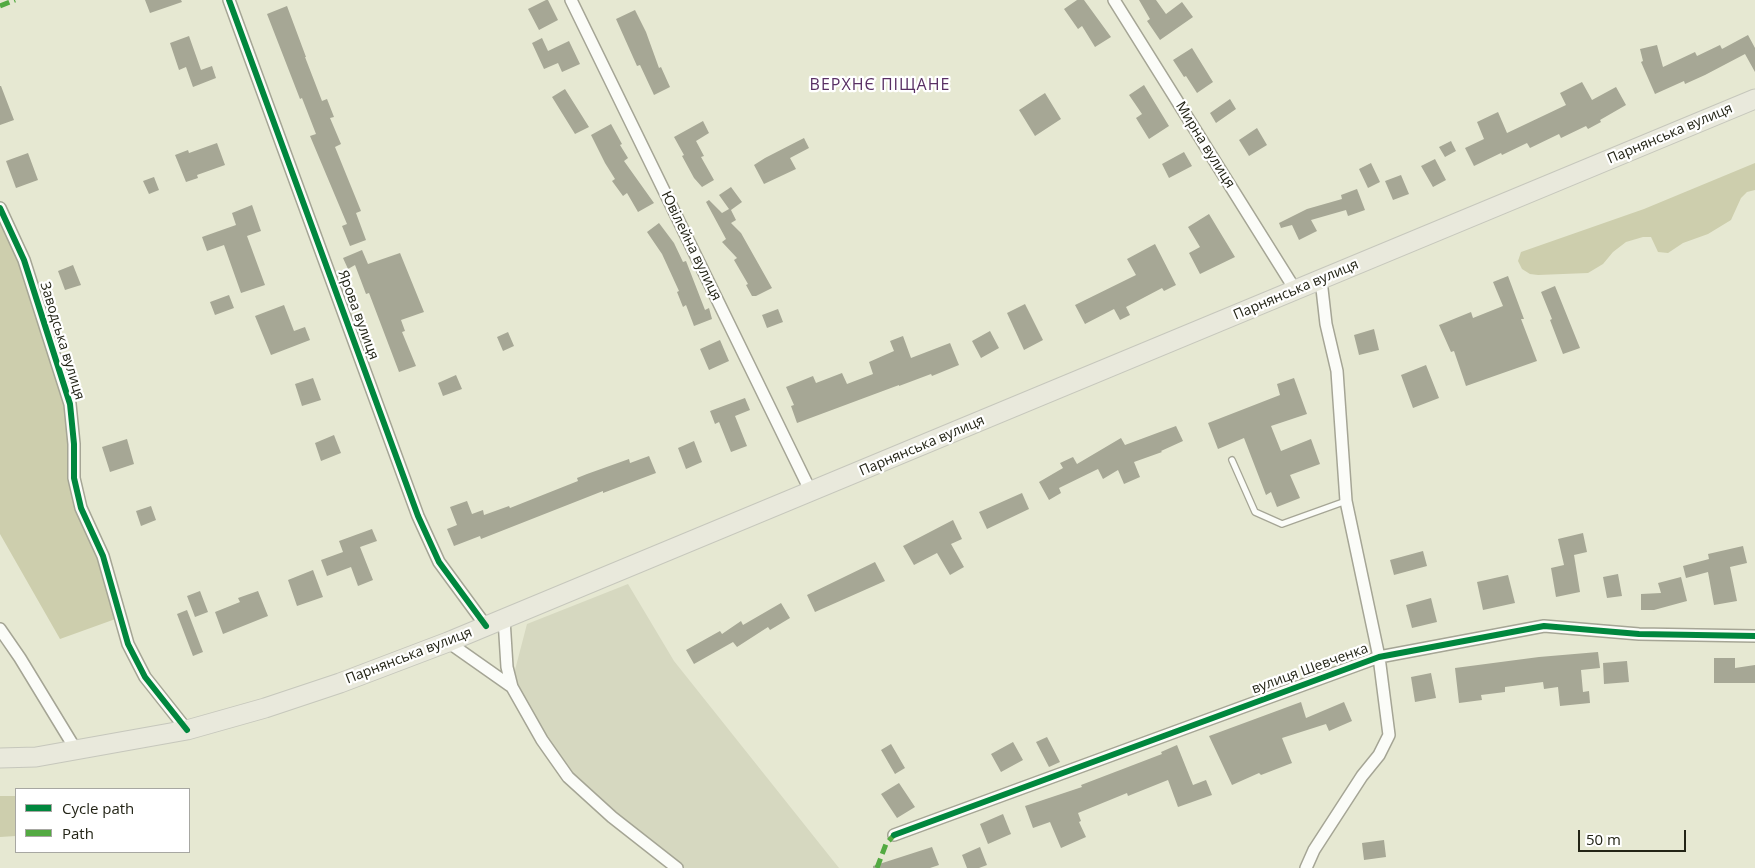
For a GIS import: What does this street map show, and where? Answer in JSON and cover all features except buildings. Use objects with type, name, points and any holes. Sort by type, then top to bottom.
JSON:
[{"type":"main road","name":"Парнянська вулиця","points":[[0,758],[36,758],[187,730],[265,708],[340,683],[504,619],[1755,99]]},
{"type":"street","name":"Ярова вулиця","points":[[229,0],[418,516],[439,562],[486,626]]},
{"type":"street","name":"Ювілейна вулиця","points":[[572,0],[811,492]]},
{"type":"street","name":"Мирна вулиця","points":[[1114,0],[1296,290]]},
{"type":"street","name":"Заводська вулиця","points":[[0,208],[24,260],[70,404],[74,444],[74,478],[81,508],[103,556],[128,644],[144,677],[187,730]]},
{"type":"street","points":[[1306,868],[1314,850],[1362,776],[1379,755],[1389,735],[1379,657],[1346,501],[1337,371],[1326,324],[1321,280]]},
{"type":"street","points":[[504,619],[507,667],[512,687],[542,740],[568,777],[612,816],[677,868]]},
{"type":"street","name":"вулиця Шевченка","points":[[894,835],[1379,657],[1544,626],[1639,634],[1755,636]]},
{"type":"street","points":[[0,630],[20,658],[76,750]]},
{"type":"street","points":[[448,642],[512,687]]},
{"type":"lane","points":[[1232,460],[1255,512],[1282,524],[1346,501]]},
{"type":"green space","points":[[1755,163],[1755,190],[1747,192],[1741,198],[1731,220],[1708,234],[1683,243],[1668,253],[1658,252],[1651,237],[1643,237],[1626,242],[1613,252],[1603,264],[1588,273],[1530,274],[1522,269],[1518,261],[1521,252],[1644,209]]},
{"type":"green space","points":[[0,208],[70,404],[74,478],[121,617],[60,639],[0,534]]},
{"type":"green space","points":[[628,584],[674,661],[839,868],[677,868],[568,777],[512,687],[527,624]]},
{"type":"green space","points":[[0,796],[15,796],[15,836],[0,837]]},
{"type":"marked path","points":[[0,6],[15,0]]},
{"type":"marked path","points":[[877,868],[886,844],[894,835]]},
{"type":"cycle path","points":[[229,0],[418,516],[439,562],[486,626]]},
{"type":"cycle path","points":[[0,208],[24,260],[70,404],[74,444],[74,478],[81,508],[103,556],[128,644],[145,677],[187,730]]},
{"type":"cycle path","points":[[894,835],[1379,657],[1544,626],[1639,634],[1755,636]]},
{"type":"district","name":"ВЕРХНЄ ПІЩАНЕ","points":[[880,85]]}]
